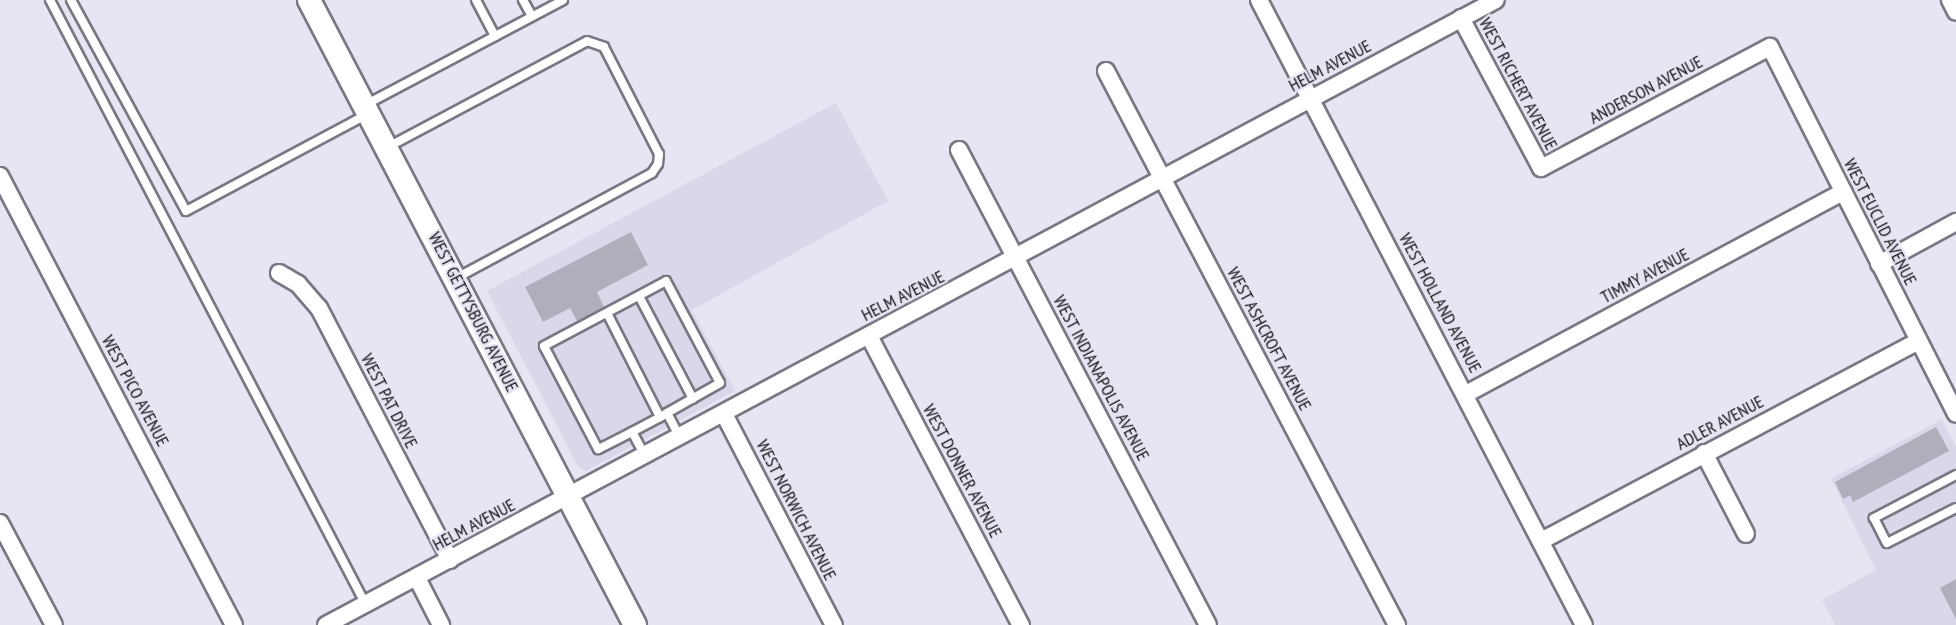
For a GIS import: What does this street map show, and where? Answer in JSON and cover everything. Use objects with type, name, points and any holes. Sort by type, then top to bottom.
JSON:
[{"type":"street","name":"WEST GETTYSBURG AVENUE","points":[[309,0],[635,625]]},
{"type":"street","name":"WEST HOLLAND AVENUE","points":[[1259,0],[1466,394],[1584,625]]},
{"type":"street","name":"HELM AVENUE","points":[[326,625],[1017,259],[1496,0]]},
{"type":"street","points":[[1950,0],[1956,12]]},
{"type":"street","name":"WEST RICHERT AVENUE","points":[[1461,18],[1541,168]]},
{"type":"street","name":"ANDERSON AVENUE","points":[[1541,168],[1770,47]]},
{"type":"street","name":"WEST EUCLID AVENUE","points":[[1770,47],[1956,414]]},
{"type":"street","name":"WEST ASHCROFT AVENUE","points":[[1106,71],[1397,625]]},
{"type":"street","name":"WEST INDIANAPOLIS AVENUE","points":[[959,150],[1208,625]]},
{"type":"street","name":"WEST PICO AVENUE","points":[[0,176],[234,625]]},
{"type":"street","name":"TIMMY AVENUE","points":[[1466,394],[1843,192]]},
{"type":"street","points":[[1879,264],[1956,222]]},
{"type":"street","name":"WEST PAT DRIVE","points":[[279,273],[298,284],[319,308],[450,560]]},
{"type":"street","name":"WEST DONNER AVENUE","points":[[869,336],[1021,625]]},
{"type":"street","name":"ADLER AVENUE","points":[[1541,541],[1918,341]]},
{"type":"street","name":"WEST NORWICH AVENUE","points":[[724,414],[834,625]]},
{"type":"street","points":[[1704,453],[1746,534]]},
{"type":"street","points":[[0,524],[54,625]]},
{"type":"street","points":[[417,578],[441,625]]},
{"type":"lane","points":[[50,0],[365,603]]},
{"type":"lane","points":[[71,0],[186,211],[562,0]]},
{"type":"lane","points":[[476,0],[495,36]]},
{"type":"lane","points":[[523,0],[532,16]]},
{"type":"lane","points":[[387,147],[587,41],[604,47],[659,153],[652,173],[455,278]]},
{"type":"lane","points":[[666,281],[720,383],[598,449],[544,346],[639,296],[666,281]]},
{"type":"lane","points":[[639,296],[693,399]]},
{"type":"lane","points":[[607,313],[664,415],[680,437]]},
{"type":"lane","points":[[632,432],[645,456]]},
{"type":"lane","points":[[1956,475],[1874,518],[1887,543],[1956,508]]},
{"type":"shaded area","points":[[836,103],[888,201],[692,310],[735,391],[586,471],[578,466],[487,291]]},
{"type":"shaded area","points":[[1942,419],[1956,447],[1956,625],[1835,625],[1822,600],[1876,570],[1831,479]]},
{"type":"building","points":[[631,232],[648,265],[597,292],[604,307],[577,321],[570,308],[543,322],[525,287]]},
{"type":"building","points":[[1936,427],[1949,451],[1853,502],[1850,495],[1843,499],[1835,482]]},
{"type":"building","points":[[1956,579],[1956,619],[1940,588]]}]
